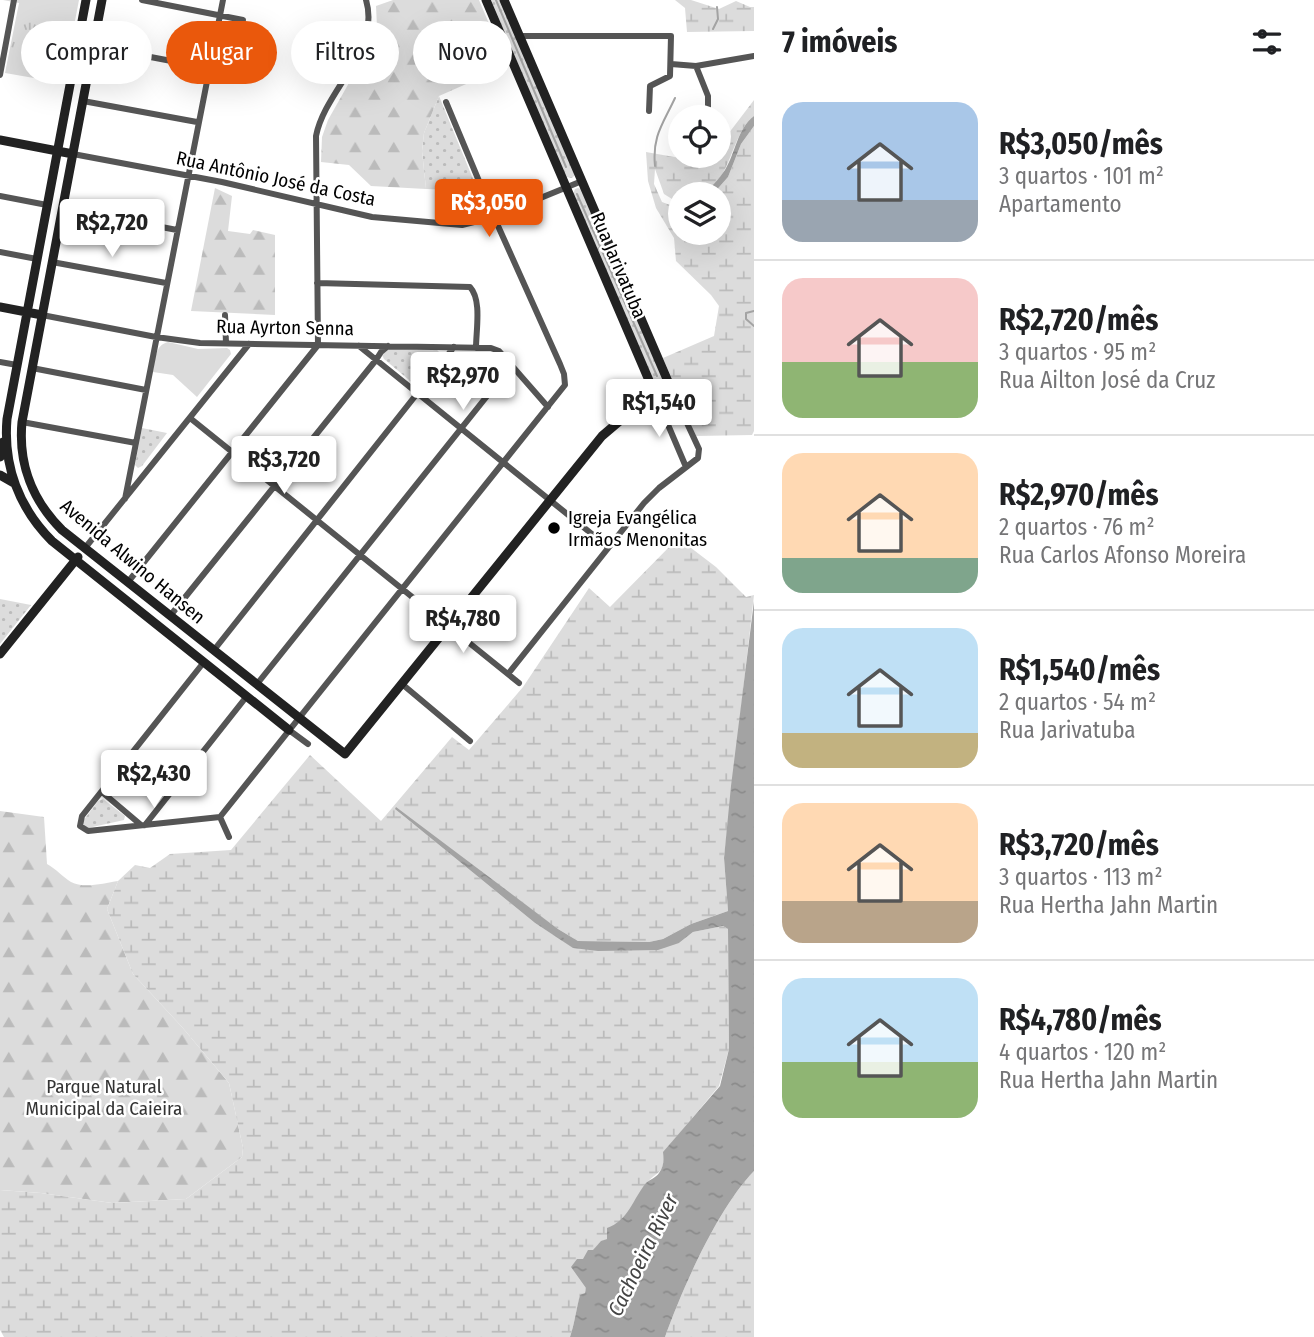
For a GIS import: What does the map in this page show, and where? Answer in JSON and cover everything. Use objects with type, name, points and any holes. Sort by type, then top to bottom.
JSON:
[{"type":"street","points":[[0,75],[14,0]]},
{"type":"street","name":"Avenida Alwino Hansen","points":[[86,0],[17,365],[4,419],[6,446],[14,482],[35,523],[76,560],[307,744]]},
{"type":"street","name":"Avenida Alwino Hansen","points":[[98,21],[102,0]]},
{"type":"street","points":[[142,0],[243,20]]},
{"type":"street","points":[[217,21],[223,0]]},
{"type":"street","points":[[128,582],[318,345],[318,126],[366,35],[369,20],[366,0]]},
{"type":"street","name":"Rua Jarivatuba","points":[[486,0],[686,467],[698,458],[699,449],[504,0]]},
{"type":"street","points":[[519,36],[671,37],[669,78],[650,86],[649,111]]},
{"type":"street","points":[[671,64],[696,65],[754,56]]},
{"type":"street","points":[[696,65],[708,96],[708,105]]},
{"type":"street","name":"Avenida Alwino Hansen","points":[[86,84],[22,422],[22,455],[37,499],[55,523],[85,548],[345,754],[402,684]]},
{"type":"street","points":[[125,499],[205,84]]},
{"type":"street","points":[[83,101],[197,122]]},
{"type":"street","points":[[204,662],[82,816],[80,826],[88,831],[220,817],[565,385],[564,374],[446,102]]},
{"type":"street","name":"Rua Antônio José da Costa","points":[[0,140],[187,175],[382,219],[463,225],[494,217],[582,181]]},
{"type":"street","points":[[0,196],[47,205]]},
{"type":"street","points":[[62,208],[177,230]]},
{"type":"street","points":[[0,252],[37,259]]},
{"type":"street","points":[[52,262],[166,283]]},
{"type":"street","points":[[317,283],[470,287],[474,290],[476,302],[476,348]]},
{"type":"street","name":"Rua Ayrton Senna","points":[[0,307],[156,337],[226,344],[496,349],[548,407]]},
{"type":"street","points":[[225,316],[226,344]]},
{"type":"street","points":[[0,654],[249,344]]},
{"type":"street","points":[[359,346],[608,547]]},
{"type":"street","points":[[170,616],[388,346]]},
{"type":"street","points":[[214,650],[454,347]]},
{"type":"street","points":[[0,362],[17,365]]},
{"type":"street","points":[[257,684],[511,366]]},
{"type":"street","points":[[32,368],[146,390]]},
{"type":"street","points":[[470,741],[402,684],[610,427],[629,413],[674,393]]},
{"type":"street","points":[[190,418],[519,683]]},
{"type":"street","points":[[0,457],[4,419]]},
{"type":"street","points":[[22,422],[136,443]]},
{"type":"street","points":[[131,467],[136,472],[146,472]]},
{"type":"street","points":[[508,674],[652,495],[686,467]]},
{"type":"street","points":[[0,475],[14,482]]},
{"type":"street","points":[[143,825],[247,696]]},
{"type":"street","points":[[102,792],[143,825]]},
{"type":"street","points":[[220,817],[229,837]]},
{"type":"green space","points":[[3,0],[79,0],[75,21],[21,21],[21,76],[5,73],[19,3]]},
{"type":"green space","points":[[27,0],[69,0],[65,21],[23,19]]},
{"type":"green space","points":[[393,0],[479,0],[488,21],[413,21],[413,84],[466,84],[439,96],[424,133],[422,151],[426,189],[371,186],[349,165],[321,162],[322,137],[328,120],[348,84],[399,84],[399,21],[377,21],[376,6]]},
{"type":"green space","points":[[491,0],[500,0],[509,21],[500,21]]},
{"type":"green space","points":[[675,0],[691,0],[719,9],[736,1],[754,7],[754,31],[687,32],[685,8]]},
{"type":"green space","points":[[512,28],[575,175],[572,178],[566,177],[512,50]]},
{"type":"green space","points":[[439,96],[478,191],[426,189],[422,151],[424,133]]},
{"type":"green space","points":[[754,100],[754,116],[740,134],[731,154],[731,130]]},
{"type":"green space","points":[[754,126],[752,435],[696,436],[663,358],[714,336],[719,306],[676,261],[675,245],[731,245],[731,182],[724,182],[741,144]]},
{"type":"green space","points":[[646,152],[668,156],[668,168],[725,168],[717,182],[668,182],[668,196],[664,194],[655,169],[654,184],[662,202],[668,204],[668,228],[656,208],[648,181]]},
{"type":"green space","points":[[215,188],[232,196],[228,231],[250,234],[253,230],[275,235],[275,315],[191,311]]},
{"type":"green space","points":[[578,188],[581,189],[667,389],[664,392],[658,390],[573,194]]},
{"type":"green space","points":[[168,342],[198,349],[227,348],[231,354],[197,397],[173,375],[153,372],[160,346]]},
{"type":"green space","points":[[388,349],[436,349],[440,353],[415,385],[384,359],[382,355]]},
{"type":"green space","points":[[142,428],[167,433],[138,468],[135,465]]},
{"type":"green space","points":[[678,538],[716,567],[746,597],[754,595],[724,858],[728,911],[691,924],[663,939],[649,942],[578,941],[395,809],[535,923],[574,948],[679,943],[693,932],[723,926],[728,929],[729,1049],[719,1086],[664,1152],[660,1171],[644,1187],[608,1239],[601,1242],[593,1252],[585,1293],[580,1296],[570,1337],[4,1337],[0,1330],[0,1190],[112,1203],[186,1199],[242,1157],[243,1148],[229,1083],[133,974],[107,909],[118,881],[135,865],[150,868],[170,854],[231,850],[310,755],[381,821],[452,737],[469,750],[523,687],[589,588],[610,607]]},
{"type":"green space","points":[[0,599],[31,605],[0,644]]},
{"type":"green space","points":[[103,799],[125,816],[124,820],[88,828],[84,826],[83,821],[98,801]]},
{"type":"green space","name":"Parque Natural Municipal da Caieira","points":[[0,811],[44,817],[47,864],[71,882],[88,885],[118,881],[107,909],[133,974],[229,1083],[243,1148],[242,1157],[186,1199],[112,1203],[0,1190]]},
{"type":"green space","points":[[754,1171],[754,1337],[665,1337],[681,1295],[715,1227],[727,1206]]},
{"type":"water","points":[[754,116],[754,126],[741,144],[728,177],[724,182],[716,182],[726,168],[731,168],[731,158],[748,121]]},
{"type":"water","name":"Cachoeira River","points":[[754,601],[754,1171],[727,1206],[715,1227],[681,1295],[665,1337],[570,1337],[580,1295],[585,1293],[586,1288],[571,1267],[577,1259],[583,1259],[588,1250],[593,1250],[601,1241],[607,1239],[607,1228],[620,1220],[646,1183],[659,1173],[663,1152],[720,1086],[729,1049],[728,929],[723,926],[693,932],[679,943],[658,950],[598,951],[573,948],[535,923],[395,809],[396,807],[558,929],[578,941],[649,942],[663,939],[691,924],[728,911],[724,858]]},
{"type":"waterway","points":[[496,0],[566,167]]},
{"type":"waterway","points":[[713,29],[718,19],[717,7]]},
{"type":"waterway","points":[[655,166],[657,138],[675,98]]},
{"type":"waterway","points":[[577,194],[657,376]]},
{"type":"waterway","points":[[754,311],[746,313],[746,319],[754,326]]},
{"type":"place","name":"Igreja Evangélica Irmãos Menonitas","points":[[554,528]]}]
